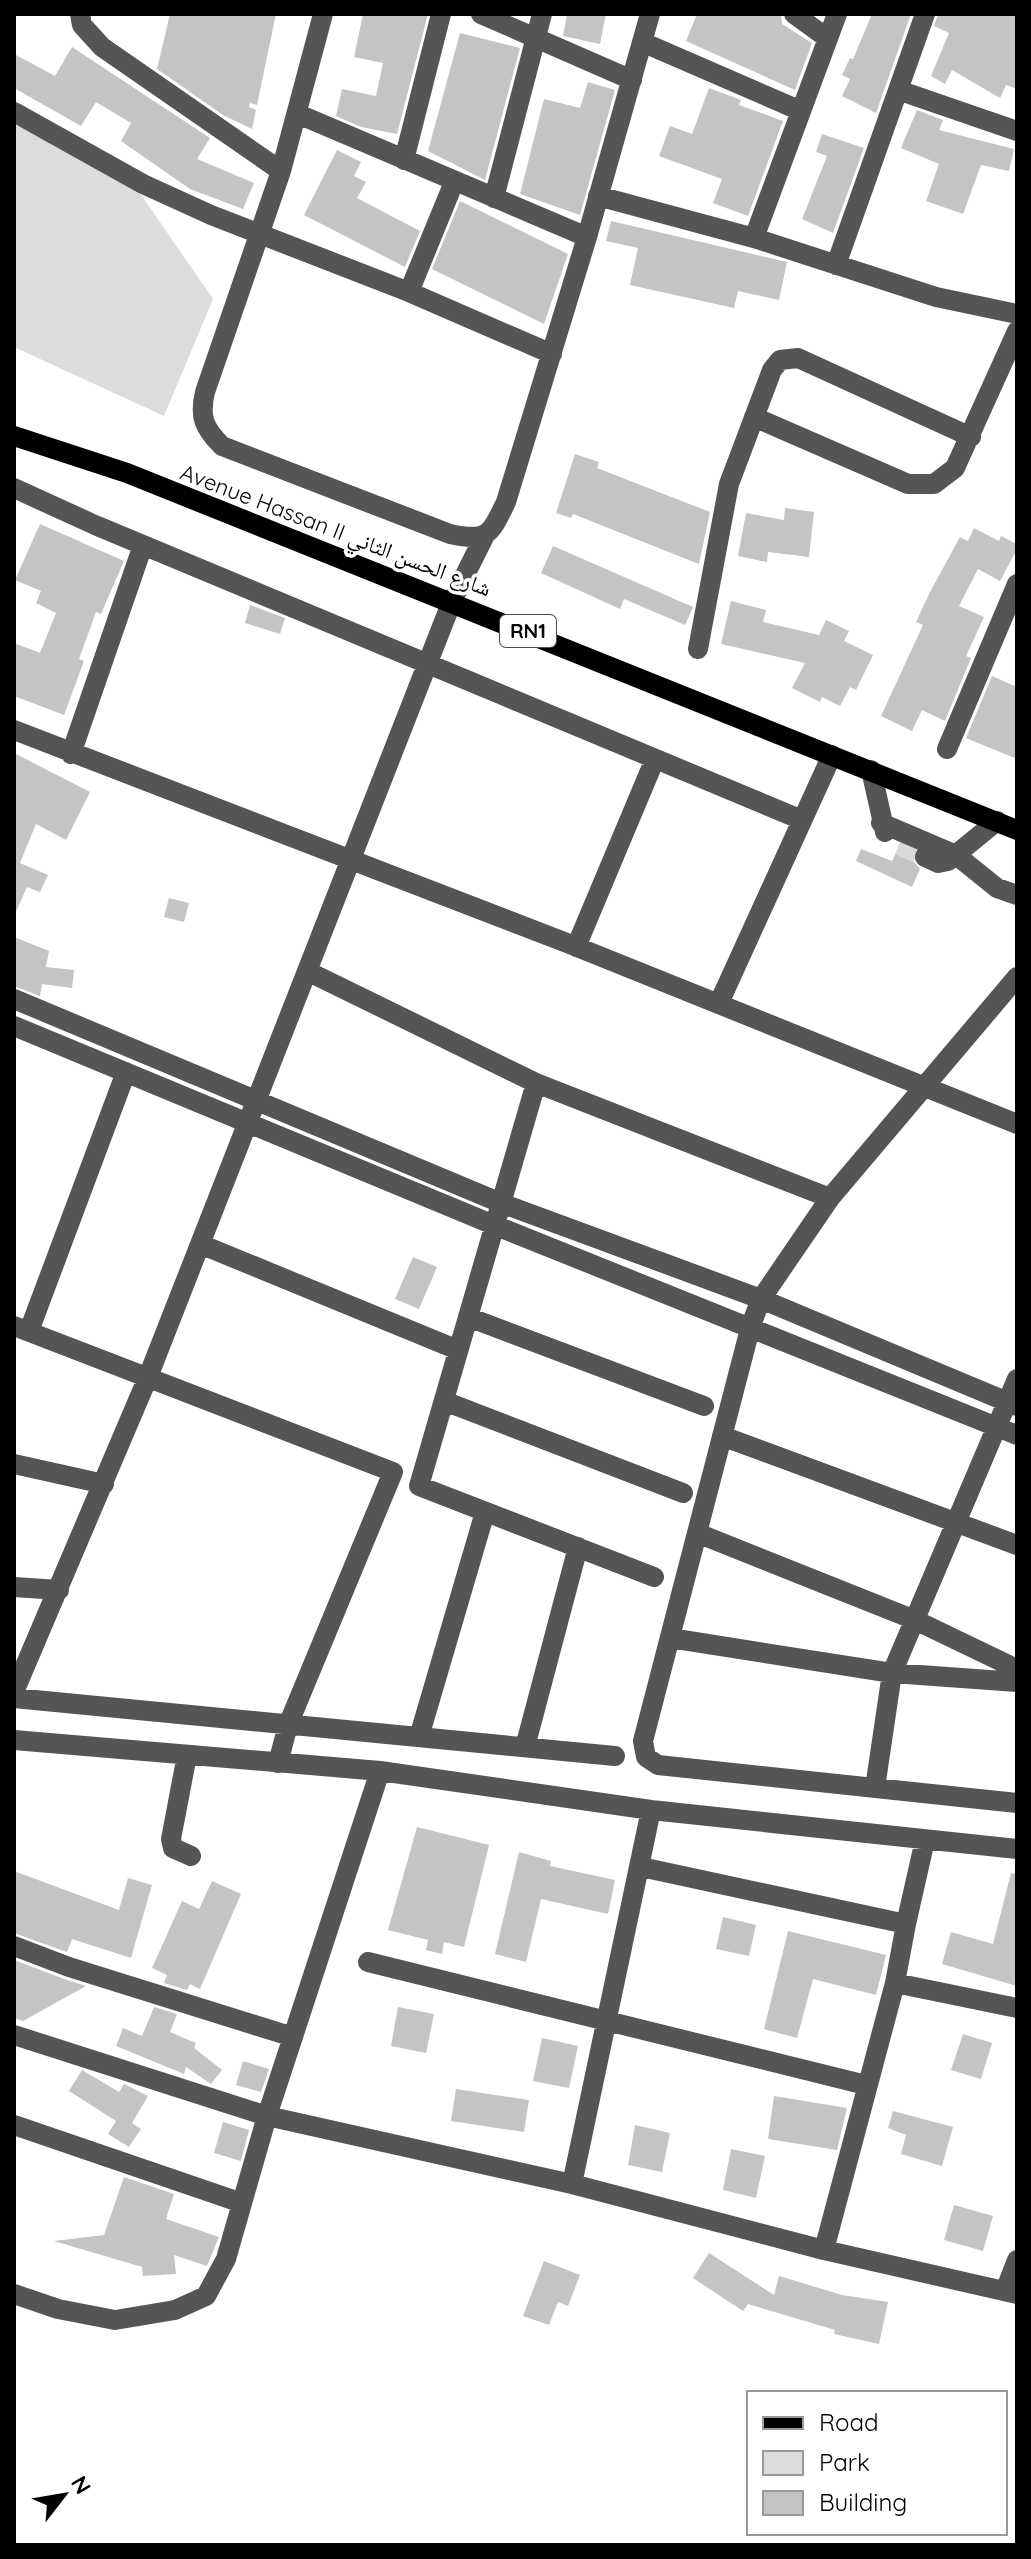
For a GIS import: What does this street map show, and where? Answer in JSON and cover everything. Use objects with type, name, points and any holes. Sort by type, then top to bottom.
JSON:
[{"type":"main road","name":"Avenue Hassan II شارع الحسن الثاني","points":[[14,430],[36,442]]},
{"type":"main road","name":"Avenue Hassan II شارع الحسن الثاني","points":[[14,436],[127,473],[1017,830]]},
{"type":"street","points":[[80,14],[82,25],[102,47],[281,171]]},
{"type":"street","points":[[323,14],[281,171],[201,408],[203,424],[222,446],[438,530],[470,538],[484,537]]},
{"type":"street","points":[[404,160],[441,14]]},
{"type":"street","points":[[481,14],[632,80]]},
{"type":"street","points":[[494,198],[542,14]]},
{"type":"street","points":[[14,1692],[148,1377],[452,601],[484,537],[493,529],[506,502],[587,237],[650,14]]},
{"type":"street","points":[[794,14],[827,38]]},
{"type":"street","points":[[754,238],[837,14]]},
{"type":"street","points":[[836,265],[925,14]]},
{"type":"street","points":[[642,42],[801,111]]},
{"type":"street","points":[[898,90],[1017,131]]},
{"type":"street","points":[[14,112],[143,184],[552,354]]},
{"type":"street","points":[[298,114],[587,237]]},
{"type":"street","points":[[409,292],[454,182]]},
{"type":"street","points":[[598,196],[754,238],[936,297],[1017,314]]},
{"type":"street","points":[[754,417],[919,486],[948,477],[971,437],[1017,331]]},
{"type":"street","points":[[698,649],[729,484],[776,364],[793,357],[971,437]]},
{"type":"street","points":[[14,488],[143,545],[802,820]]},
{"type":"street","points":[[71,754],[143,545]]},
{"type":"street","points":[[947,749],[1017,584]]},
{"type":"street","points":[[14,730],[719,1003],[1017,1124]]},
{"type":"street","points":[[719,1003],[832,755]]},
{"type":"street","points":[[576,947],[655,759]]},
{"type":"street","points":[[871,770],[881,823],[888,836],[899,845]]},
{"type":"street","points":[[925,857],[943,863],[997,821]]},
{"type":"street","points":[[881,823],[956,855],[997,888],[1017,895]]},
{"type":"street","points":[[307,971],[536,1083],[830,1198]]},
{"type":"street","points":[[1017,977],[830,1198],[761,1299],[751,1325],[643,1741],[646,1757],[658,1765],[1017,1803]]},
{"type":"street","points":[[14,999],[501,1203],[761,1299],[1012,1404]]},
{"type":"street","points":[[14,1026],[494,1225],[751,1325],[1007,1431]]},
{"type":"street","points":[[126,1072],[21,1328],[393,1472],[288,1725],[278,1763]]},
{"type":"street","points":[[536,1083],[419,1486],[654,1577]]},
{"type":"street","points":[[200,1244],[458,1350]]},
{"type":"street","points":[[468,1317],[704,1406]]},
{"type":"street","points":[[875,1788],[892,1673],[957,1521],[1007,1431],[1017,1379]]},
{"type":"street","points":[[444,1401],[683,1493]]},
{"type":"street","points":[[722,1436],[1017,1545]]},
{"type":"street","points":[[14,1464],[104,1484]]},
{"type":"street","points":[[419,1737],[485,1512]]},
{"type":"street","points":[[697,1533],[915,1620],[1017,1669]]},
{"type":"street","points":[[525,1747],[578,1547]]},
{"type":"street","points":[[14,1587],[59,1590]]},
{"type":"street","points":[[670,1638],[892,1673],[1017,1682]]},
{"type":"street","points":[[14,1698],[615,1756]]},
{"type":"street","points":[[14,1740],[380,1771],[651,1810],[1017,1849]]},
{"type":"street","points":[[187,1755],[171,1839],[173,1848],[191,1856]]},
{"type":"street","points":[[14,2294],[58,2309],[115,2320],[175,2310],[206,2296],[226,2259],[267,2116],[380,1771]]},
{"type":"street","points":[[572,2184],[651,1810]]},
{"type":"street","points":[[824,2250],[895,1983],[925,1840]]},
{"type":"street","points":[[641,1867],[906,1924]]},
{"type":"street","points":[[14,1946],[69,1967],[293,2037]]},
{"type":"street","points":[[368,1962],[866,2085]]},
{"type":"street","points":[[895,1983],[1017,2008]]},
{"type":"street","points":[[14,2035],[267,2116],[572,2184],[824,2250],[1011,2292],[1017,2260]]},
{"type":"street","points":[[14,2125],[242,2203]]},
{"type":"green space","points":[[14,124],[135,186],[213,299],[164,416],[14,347]]},
{"type":"building","points":[[170,14],[276,14],[257,105],[250,103],[249,107],[256,110],[252,129],[223,115],[157,69]]},
{"type":"building","points":[[363,14],[428,14],[397,134],[361,127],[336,116],[342,89],[376,96],[383,63],[354,57]]},
{"type":"building","points":[[567,14],[606,14],[600,44],[563,36]]},
{"type":"building","points":[[697,14],[781,14],[782,24],[812,43],[795,90],[686,41]]},
{"type":"building","points":[[872,14],[911,14],[876,113],[842,96],[850,79],[842,75],[850,58],[853,59]]},
{"type":"building","points":[[938,14],[1017,14],[1017,89],[1006,85],[1000,98],[952,70],[945,84],[931,76],[949,33],[934,26]]},
{"type":"building","points":[[460,33],[520,48],[485,180],[428,151]]},
{"type":"building","points":[[72,47],[210,138],[197,159],[254,183],[243,209],[190,189],[121,141],[131,123],[96,102],[81,126],[14,88],[14,54],[55,76]]},
{"type":"building","points":[[588,82],[615,90],[580,215],[520,194],[544,99],[580,108]]},
{"type":"building","points":[[709,88],[741,100],[739,105],[783,121],[748,216],[713,203],[722,179],[659,156],[670,126],[692,134]]},
{"type":"building","points":[[917,110],[943,120],[939,130],[1014,149],[1009,171],[981,165],[963,214],[926,201],[939,164],[901,148]]},
{"type":"building","points":[[822,134],[864,148],[833,233],[802,219],[827,156],[816,152]]},
{"type":"building","points":[[337,150],[361,162],[354,176],[366,182],[357,198],[420,231],[405,267],[304,215]]},
{"type":"building","points":[[460,201],[568,254],[544,324],[432,269]]},
{"type":"building","points":[[611,221],[787,262],[779,300],[738,291],[734,308],[630,285],[638,248],[606,241]]},
{"type":"building","points":[[575,454],[599,462],[597,468],[710,512],[699,564],[573,514],[571,518],[556,513]]},
{"type":"building","points":[[785,508],[814,512],[809,557],[768,552],[767,562],[738,556],[746,513],[784,520]]},
{"type":"building","points":[[40,524],[124,561],[101,614],[96,612],[79,659],[84,661],[64,715],[14,696],[14,643],[40,653],[56,613],[36,603],[41,591],[15,580]]},
{"type":"building","points":[[974,528],[999,541],[1001,536],[1017,544],[1017,549],[1000,581],[978,569],[959,606],[984,617],[966,656],[971,658],[945,721],[922,710],[912,731],[881,716],[923,625],[916,622],[930,592],[960,537],[968,541]]},
{"type":"building","points":[[553,546],[693,607],[685,625],[624,599],[620,609],[541,573]]},
{"type":"building","points":[[731,601],[766,610],[763,622],[819,635],[826,620],[849,631],[844,641],[873,655],[856,690],[850,687],[840,706],[822,697],[820,702],[792,688],[805,663],[721,644]]},
{"type":"building","points":[[250,605],[285,618],[280,634],[245,623]]},
{"type":"building","points":[[992,676],[1017,687],[1017,759],[966,738]]},
{"type":"building","points":[[14,753],[90,792],[66,840],[36,824],[20,863],[48,875],[40,892],[27,887],[14,916]]},
{"type":"building","points":[[900,845],[914,851],[912,859],[920,869],[912,887],[856,861],[861,849],[892,861]]},
{"type":"building","points":[[169,898],[189,903],[184,922],[164,917]]},
{"type":"building","points":[[14,937],[49,951],[46,967],[74,970],[72,988],[42,984],[40,996],[14,986]]},
{"type":"building","points":[[413,1257],[437,1267],[419,1309],[395,1299]]},
{"type":"building","points":[[417,1827],[489,1845],[464,1947],[444,1942],[442,1954],[426,1950],[428,1940],[388,1930]]},
{"type":"building","points":[[519,1852],[551,1861],[550,1866],[615,1880],[608,1914],[541,1899],[526,1962],[495,1954]]},
{"type":"building","points":[[14,1871],[119,1910],[128,1878],[152,1885],[131,1958],[72,1939],[67,1952],[14,1933]]},
{"type":"building","points":[[1011,1873],[1017,1874],[1017,1986],[942,1964],[951,1932],[993,1944]]},
{"type":"building","points":[[212,1881],[241,1894],[200,1989],[190,1984],[187,1990],[164,1983],[167,1975],[152,1968],[182,1901],[199,1909]]},
{"type":"building","points":[[723,1917],[756,1925],[749,1956],[716,1949]]},
{"type":"building","points":[[788,1931],[886,1955],[876,1995],[813,1979],[797,2038],[764,2029]]},
{"type":"building","points":[[14,1960],[86,1986],[23,2021],[14,2018]]},
{"type":"building","points":[[154,2007],[177,2014],[170,2032],[196,2043],[194,2048],[222,2070],[211,2084],[186,2067],[184,2074],[116,2046],[123,2028],[142,2036]]},
{"type":"building","points":[[398,2007],[434,2014],[426,2053],[391,2046]]},
{"type":"building","points":[[963,2034],[992,2043],[981,2079],[951,2070]]},
{"type":"building","points":[[542,2038],[578,2046],[569,2088],[533,2081]]},
{"type":"building","points":[[243,2061],[269,2069],[261,2092],[236,2085]]},
{"type":"building","points":[[82,2070],[119,2092],[124,2084],[148,2096],[132,2123],[141,2129],[129,2147],[108,2134],[116,2121],[69,2091]]},
{"type":"building","points":[[456,2089],[529,2100],[524,2132],[451,2121]]},
{"type":"building","points":[[774,2096],[847,2108],[837,2150],[768,2139]]},
{"type":"building","points":[[893,2111],[953,2127],[942,2166],[901,2154],[906,2135],[888,2128]]},
{"type":"building","points":[[223,2122],[249,2130],[241,2161],[214,2153]]},
{"type":"building","points":[[635,2125],[670,2133],[662,2172],[628,2165]]},
{"type":"building","points":[[731,2149],[765,2156],[756,2198],[723,2190]]},
{"type":"building","points":[[124,2177],[174,2194],[166,2219],[219,2237],[207,2266],[174,2255],[176,2274],[143,2276],[142,2267],[54,2241],[104,2235]]},
{"type":"building","points":[[954,2205],[993,2216],[983,2251],[944,2240]]},
{"type":"building","points":[[709,2253],[774,2295],[779,2276],[842,2295],[888,2302],[879,2344],[834,2334],[835,2330],[748,2304],[743,2311],[693,2278]]},
{"type":"building","points":[[544,2261],[580,2275],[568,2306],[558,2302],[549,2325],[523,2316]]},
{"type":"tunnel","points":[[899,845],[925,857]]}]
